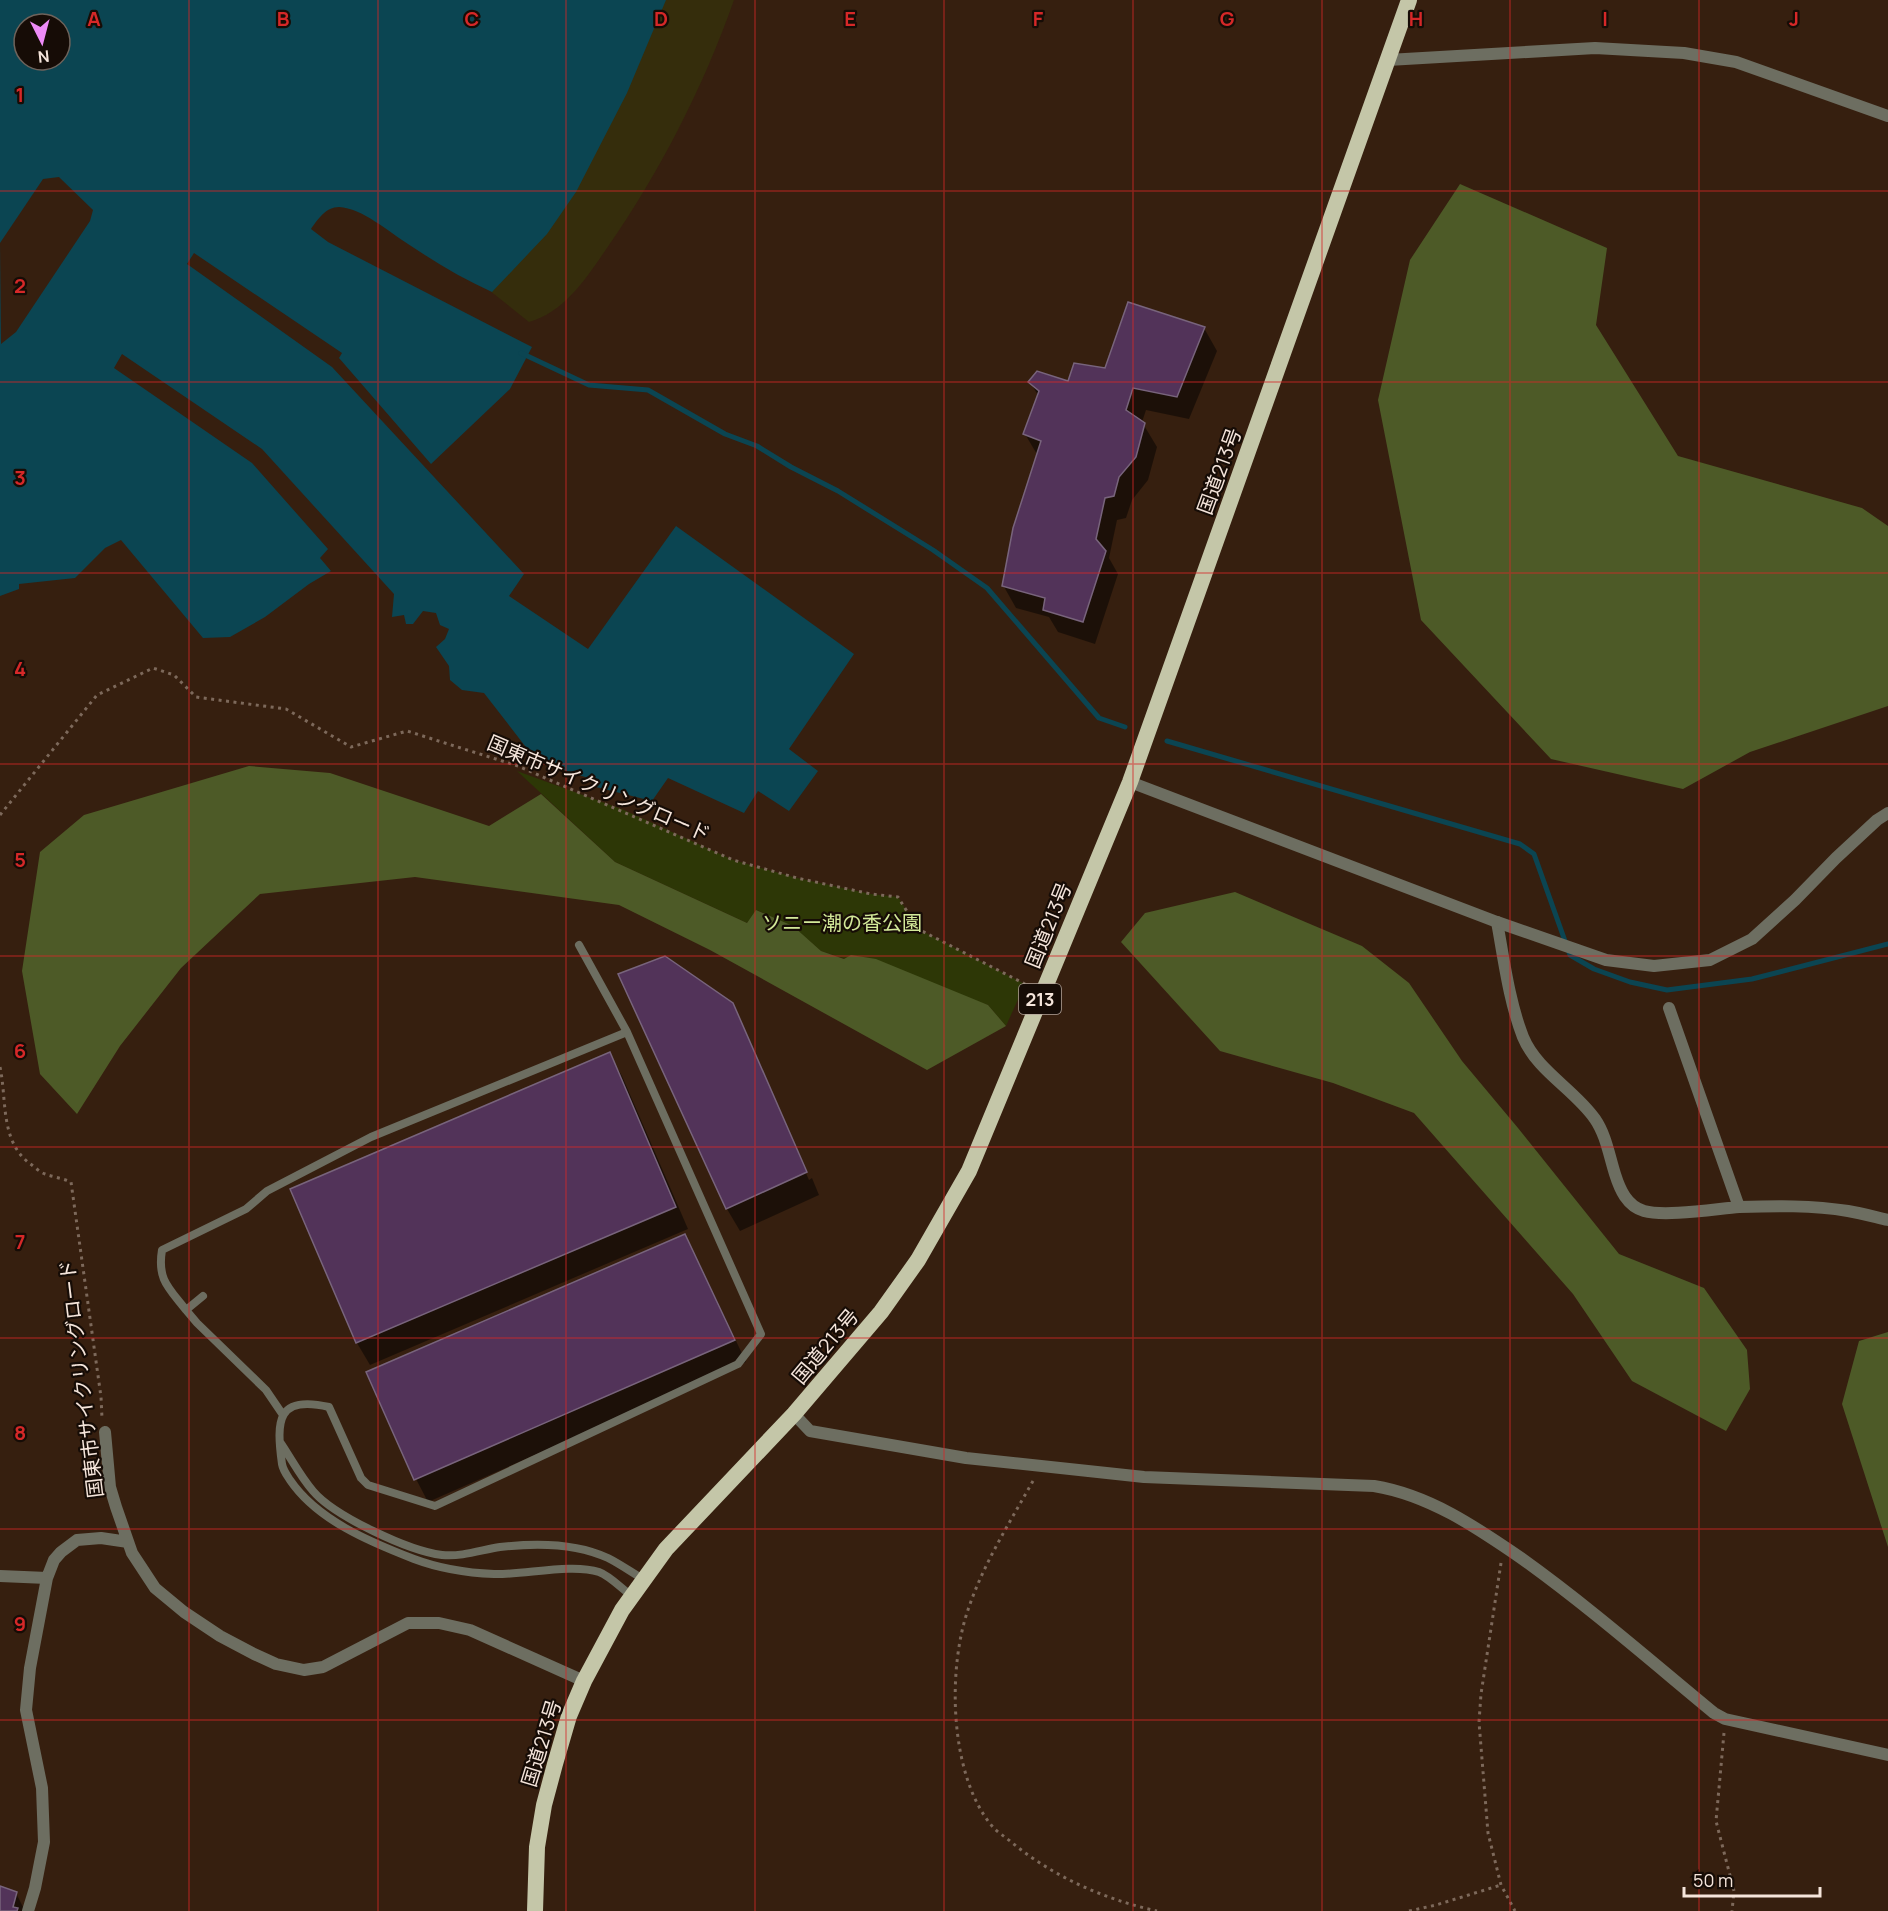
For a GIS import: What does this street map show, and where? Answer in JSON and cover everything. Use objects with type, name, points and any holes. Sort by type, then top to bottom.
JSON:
[{"type":"highway","name":"国道213号","points":[[535,1911],[537,1847],[544,1805],[569,1716],[584,1681],[632,1596],[666,1550],[794,1414],[887,1304],[918,1260],[969,1171],[1130,782],[1409,0]]},
{"type":"street","points":[[1388,60],[1595,48],[1684,53],[1736,62],[1888,116]]},
{"type":"street","points":[[1130,782],[1497,922],[1606,960],[1654,966],[1710,960],[1752,939],[1877,820],[1888,813]]},
{"type":"street","points":[[1497,922],[1523,1038],[1530,1051],[1596,1120],[1624,1197],[1634,1207],[1645,1212],[1659,1213],[1739,1207],[1818,1207],[1888,1220]]},
{"type":"street","points":[[1669,1008],[1739,1207]]},
{"type":"street","points":[[794,1414],[810,1431],[966,1458],[1144,1477],[1357,1485],[1390,1489],[1426,1502],[1471,1523],[1557,1584],[1714,1713],[1725,1719],[1888,1755]]},
{"type":"street","points":[[105,1432],[110,1487],[132,1553],[155,1588],[184,1612],[220,1636],[276,1664],[304,1670],[323,1667],[408,1623],[439,1623],[470,1630],[584,1681]]},
{"type":"street","points":[[28,1911],[44,1842],[42,1788],[26,1710],[30,1668],[47,1578],[54,1560],[77,1540],[101,1538],[128,1542]]},
{"type":"street","points":[[0,1576],[47,1578]]},
{"type":"lane","points":[[579,945],[627,1032],[761,1334],[738,1364],[435,1506],[368,1485],[361,1478],[328,1407],[300,1403],[290,1407],[283,1415],[279,1441],[283,1469],[300,1495],[338,1524],[406,1555],[453,1569],[494,1574],[578,1569],[600,1572],[632,1596]]},
{"type":"lane","points":[[283,1415],[266,1390],[197,1323],[166,1284],[159,1267],[162,1250],[246,1209],[267,1191],[370,1137],[627,1032]]},
{"type":"lane","points":[[186,1310],[203,1296]]},
{"type":"lane","points":[[279,1441],[313,1491],[328,1505],[368,1528],[421,1550],[442,1555],[462,1555],[499,1547],[543,1544],[566,1546],[606,1557],[643,1579]]},
{"type":"path","name":"国東市サイクリングロード","points":[[0,815],[97,695],[153,668],[174,675],[196,697],[286,709],[351,747],[407,731],[518,766],[733,860],[797,878],[871,894],[898,897],[918,929],[1025,984]]},
{"type":"path","name":"国東市サイクリングロード","points":[[0,1067],[7,1130],[19,1155],[44,1173],[59,1176],[71,1182],[101,1397],[102,1419]]},
{"type":"path","points":[[1041,1466],[981,1578],[968,1608],[958,1644],[955,1707],[963,1760],[974,1796],[992,1826],[1017,1846],[1042,1865],[1075,1883],[1102,1895],[1157,1911]]},
{"type":"path","points":[[1504,1546],[1492,1615],[1479,1722],[1488,1833],[1501,1885],[1515,1911]]},
{"type":"path","points":[[1725,1719],[1716,1821],[1734,1891],[1732,1911]]},
{"type":"path","points":[[1409,1911],[1501,1885]]},
{"type":"green space","points":[[1460,184],[1607,248],[1596,325],[1678,456],[1862,508],[1888,526],[1888,706],[1750,752],[1683,789],[1551,759],[1421,620],[1378,400],[1410,260]]},
{"type":"green space","points":[[249,766],[330,773],[489,826],[541,794],[615,862],[747,923],[756,910],[793,926],[821,951],[844,959],[851,955],[876,959],[988,1005],[1006,1026],[927,1070],[710,950],[619,905],[415,877],[260,894],[181,968],[120,1046],[77,1114],[40,1074],[22,971],[40,852],[84,815]]},
{"type":"green space","name":"ソニー潮の香公園","points":[[517,771],[624,810],[733,860],[797,878],[871,894],[898,897],[918,929],[1025,984],[1006,1026],[988,1005],[821,951],[792,926],[757,910],[747,923],[615,862]]},
{"type":"green space","points":[[1235,892],[1362,946],[1409,983],[1462,1061],[1619,1254],[1704,1288],[1747,1350],[1750,1389],[1726,1431],[1632,1381],[1573,1294],[1414,1113],[1333,1083],[1220,1051],[1121,942],[1145,913]]},
{"type":"green space","points":[[1888,1332],[1888,1547],[1842,1404],[1859,1341]]},
{"type":"sand","points":[[629,0],[734,0],[709,65],[679,128],[645,190],[574,292],[554,310],[529,322],[470,275]]},
{"type":"water","points":[[0,0],[666,0],[627,93],[576,192],[547,234],[492,292],[439,264],[375,221],[348,208],[330,209],[316,221],[311,229],[328,242],[532,347],[510,389],[431,464],[339,358],[342,353],[194,253],[187,264],[332,367],[524,574],[509,596],[588,649],[676,526],[854,654],[789,749],[818,771],[789,811],[758,791],[744,813],[668,778],[652,801],[596,787],[588,778],[555,767],[532,755],[484,693],[462,690],[450,680],[449,666],[436,647],[445,639],[449,629],[440,625],[436,613],[423,611],[413,624],[406,624],[404,615],[392,617],[394,594],[262,449],[122,354],[114,368],[252,463],[328,549],[320,558],[331,571],[309,584],[265,617],[230,637],[203,638],[121,540],[105,548],[75,578],[19,584],[19,589],[0,596]]},
{"type":"pier","points":[[59,177],[93,210],[90,221],[16,332],[1,344],[0,243],[43,179]]},
{"type":"building","points":[[1128,302],[1205,327],[1177,397],[1133,388],[1126,410],[1145,423],[1136,457],[1119,477],[1114,496],[1105,498],[1096,539],[1106,551],[1083,622],[1043,610],[1045,598],[1002,586],[1013,528],[1041,441],[1023,434],[1039,391],[1028,382],[1037,371],[1068,381],[1074,363],[1105,368]]},
{"type":"building","points":[[665,956],[733,1003],[807,1172],[726,1209],[618,974]]},
{"type":"building","points":[[610,1052],[676,1207],[356,1343],[290,1189]]},
{"type":"building","points":[[685,1234],[735,1340],[414,1480],[366,1372]]},
{"type":"building","points":[[0,1886],[17,1892],[13,1907],[18,1908],[17,1911],[0,1911]]},
{"type":"waterway","points":[[521,353],[589,385],[648,390],[725,434],[757,446],[791,467],[838,491],[933,550],[987,588],[1099,718],[1125,727]]},
{"type":"waterway","points":[[1167,741],[1520,844],[1534,854],[1570,955],[1594,969],[1630,982],[1667,990],[1752,979],[1888,944]]}]
